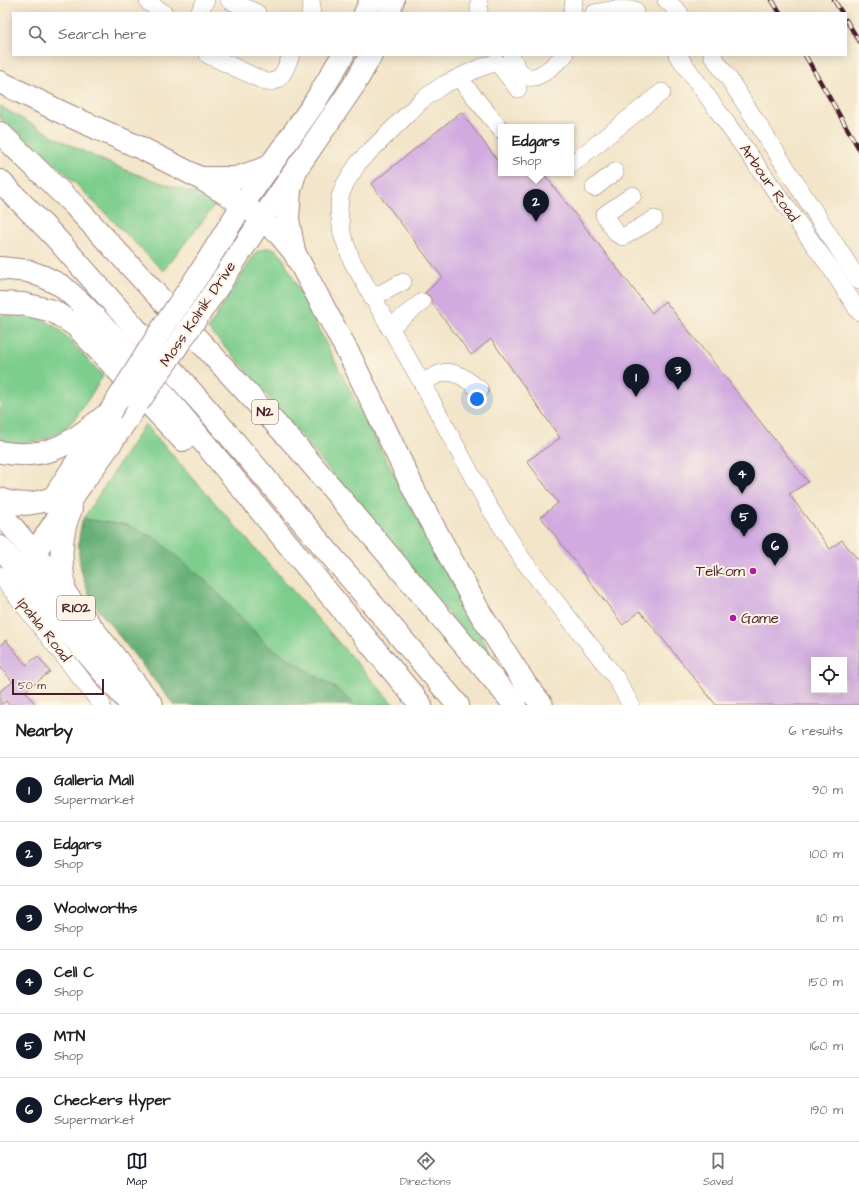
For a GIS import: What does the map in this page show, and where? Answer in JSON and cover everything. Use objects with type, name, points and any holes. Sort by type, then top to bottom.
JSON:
[{"type":"main road","points":[[365,12],[371,0]]},
{"type":"main road","name":"Moss Kolnik Drive","points":[[29,547],[54,498],[103,427],[158,335],[203,268],[243,204],[313,106],[342,56]]},
{"type":"main road","name":"Moss Kolnik Drive","points":[[8,563],[29,547],[61,513],[88,474],[103,427],[219,285],[262,219],[354,85],[370,56]]},
{"type":"main road","points":[[0,82],[63,113],[141,148],[200,178],[243,204],[280,234],[294,252],[352,360],[418,496],[480,613],[526,685],[542,705]]},
{"type":"main road","name":"N2","points":[[0,133],[74,205],[298,448],[514,705]]},
{"type":"main road","points":[[200,178],[236,178],[269,167]]},
{"type":"main road","points":[[294,252],[288,212],[290,190],[296,170]]},
{"type":"main road","points":[[0,181],[54,236],[199,401],[458,705]]},
{"type":"main road","points":[[0,268],[28,271],[62,286],[116,339],[187,422],[421,705]]},
{"type":"main road","points":[[0,303],[23,304],[53,311],[76,326],[358,629]]},
{"type":"main road","points":[[0,452],[16,455],[33,455],[50,452],[103,427]]},
{"type":"main road","points":[[65,594],[61,562],[63,539],[69,514],[88,474]]},
{"type":"main road","points":[[0,499],[10,503],[26,505],[54,498]]},
{"type":"main road","name":"R102","points":[[0,512],[152,705]]},
{"type":"main road","name":"R102","points":[[8,563],[70,632],[131,705]]},
{"type":"street","points":[[148,0],[149,3],[162,12]]},
{"type":"street","points":[[200,12],[206,0]]},
{"type":"street","points":[[212,12],[217,0]]},
{"type":"street","points":[[229,0],[255,12]]},
{"type":"street","points":[[310,12],[312,0]]},
{"type":"street","points":[[479,0],[479,12]]},
{"type":"street","points":[[572,12],[574,0]]},
{"type":"street","points":[[666,0],[679,12]]},
{"type":"street","points":[[599,12],[633,8]]},
{"type":"street","points":[[210,56],[266,82],[271,82],[280,78],[285,71],[291,56]]},
{"type":"street","points":[[504,57],[522,74],[529,77],[535,77],[540,75],[564,56]]},
{"type":"street","name":"Arbour Road","points":[[678,56],[827,264],[859,312]]},
{"type":"street","name":"Arbour Road","points":[[713,56],[859,281]]},
{"type":"street","points":[[504,57],[477,68],[443,85],[422,100],[359,162],[345,184],[340,197],[339,210],[342,234],[352,261],[389,328],[422,383],[489,507],[523,560],[616,678],[631,705]]},
{"type":"street","points":[[504,57],[518,90]]},
{"type":"street","points":[[459,78],[498,126]]},
{"type":"street","points":[[574,162],[662,92]]},
{"type":"street","points":[[594,188],[616,172]]},
{"type":"street","points":[[633,195],[604,215],[617,234],[623,237],[654,219]]},
{"type":"street","points":[[372,298],[403,282]]},
{"type":"street","points":[[389,328],[422,302]]},
{"type":"street","points":[[422,383],[442,373],[449,372],[461,376],[480,390]]},
{"type":"street","name":"Ipahla Road","points":[[8,563],[102,705]]},
{"type":"green space","points":[[0,106],[62,141],[111,164],[150,179],[218,201],[163,271],[63,171],[0,118]]},
{"type":"green space","points":[[266,248],[275,249],[282,256],[364,417],[507,684],[235,357],[208,329],[256,252]]},
{"type":"green space","points":[[19,314],[34,316],[48,322],[61,331],[103,376],[80,411],[70,424],[60,433],[34,442],[13,443],[0,441],[0,316]]},
{"type":"green space","points":[[145,424],[394,705],[355,705],[337,689],[268,646],[208,583],[127,525],[83,519]]},
{"type":"green space","points":[[83,519],[127,525],[155,538],[208,583],[268,646],[337,689],[355,705],[174,705],[93,603],[88,593],[82,572],[79,551],[80,530]]},
{"type":"building","points":[[461,112],[498,161],[498,176],[545,176],[652,313],[665,301],[808,482],[789,494],[830,549],[842,540],[859,561],[859,705],[716,705],[640,611],[623,625],[541,517],[558,503],[527,461],[560,438],[491,339],[471,355],[432,303],[430,296],[425,293],[442,277],[371,184]]},
{"type":"building","points":[[6,640],[26,665],[38,656],[50,672],[25,691],[36,705],[9,705],[6,701],[0,705],[0,691],[13,682],[0,667],[0,645]]},
{"type":"railway","points":[[772,0],[779,12]]},
{"type":"railway","points":[[834,0],[841,12]]},
{"type":"railway","points":[[847,22],[859,41]]},
{"type":"railway","points":[[806,56],[859,149]]},
{"type":"place","name":"Edgars","points":[[536,222]]},
{"type":"place","name":"Woolworths","points":[[678,390]]},
{"type":"place","name":"Galleria Mall","points":[[636,397]]},
{"type":"place","name":"Cell C","points":[[742,494]]},
{"type":"place","name":"MTN","points":[[744,537]]},
{"type":"place","name":"Checkers Hyper","points":[[775,566]]},
{"type":"place","name":"Telkom","points":[[753,571]]},
{"type":"place","name":"Game","points":[[733,618]]}]
